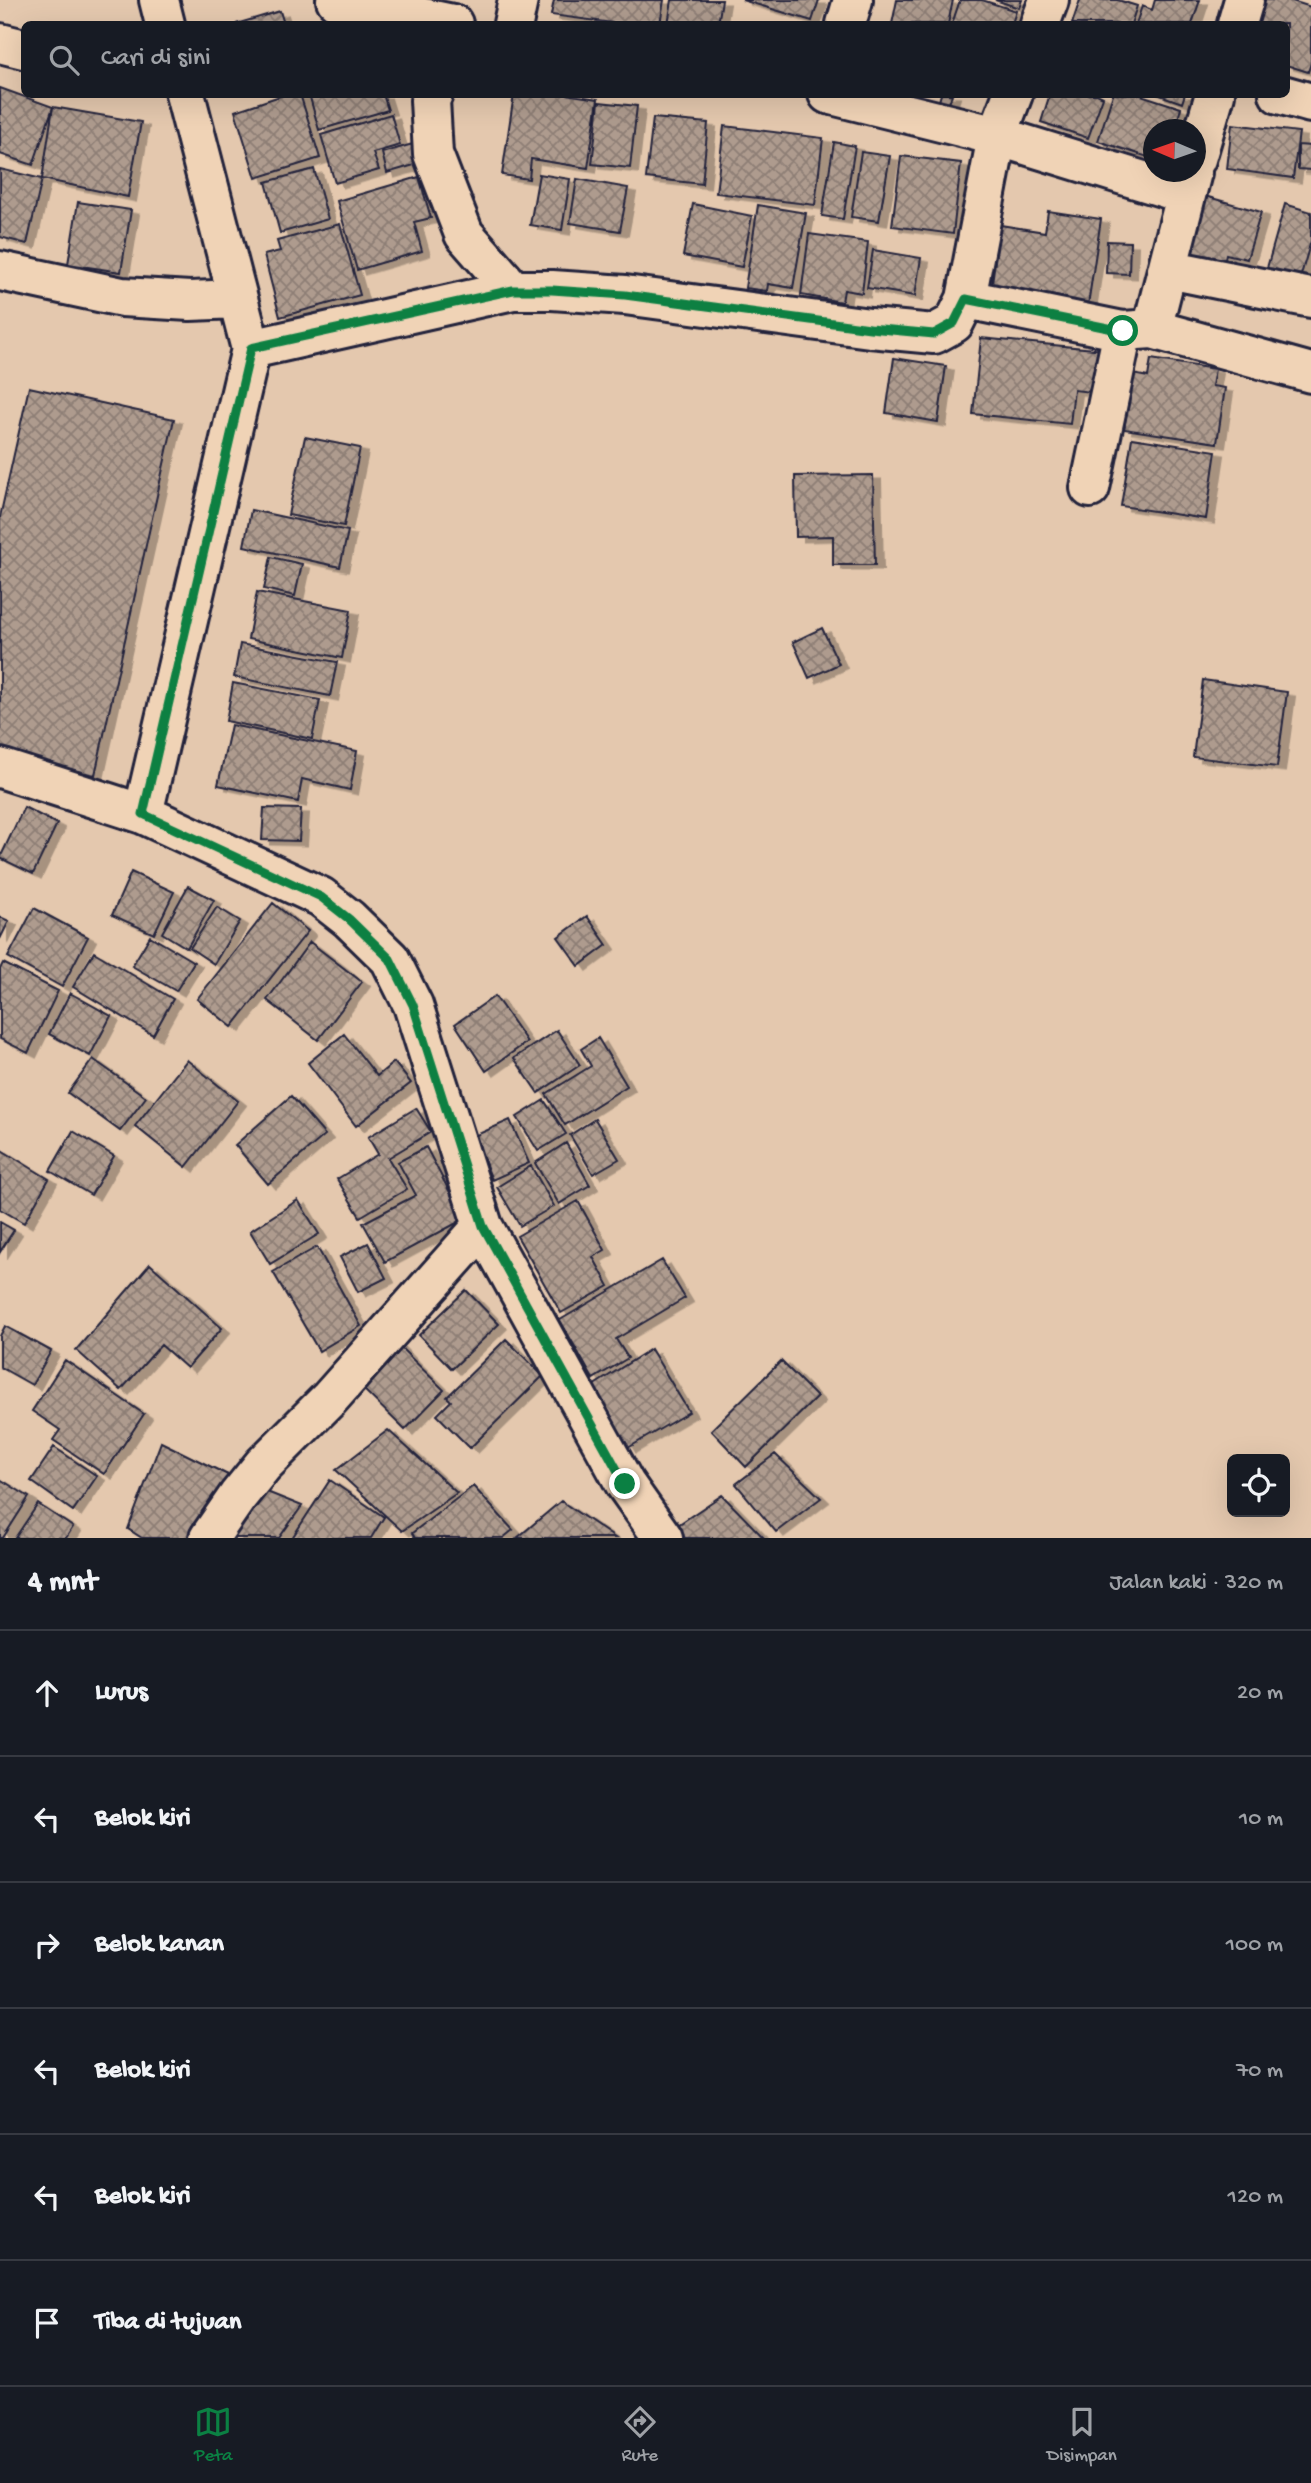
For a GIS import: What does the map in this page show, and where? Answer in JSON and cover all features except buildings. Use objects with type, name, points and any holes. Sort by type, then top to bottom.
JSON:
[{"type":"street","points":[[159,0],[165,21]]},
{"type":"street","points":[[336,0],[438,21]]},
{"type":"street","points":[[514,21],[518,0]]},
{"type":"street","points":[[847,21],[853,0]]},
{"type":"street","points":[[1041,21],[1049,0]]},
{"type":"street","points":[[1238,21],[1244,0]]},
{"type":"street","points":[[0,43],[21,49]]},
{"type":"street","points":[[1290,97],[1311,103]]},
{"type":"street","points":[[143,814],[251,348],[186,98]]},
{"type":"street","points":[[431,98],[433,155],[464,234],[513,290]]},
{"type":"street","points":[[844,98],[998,136],[1143,165]]},
{"type":"street","points":[[251,348],[513,290],[625,295],[934,334],[954,323],[966,299],[998,136],[1012,98]]},
{"type":"street","points":[[1206,124],[1214,98]]},
{"type":"street","points":[[1090,488],[1137,330],[1168,269],[1189,182]]},
{"type":"street","points":[[1168,269],[1311,298]]},
{"type":"street","points":[[0,271],[122,296],[190,300],[237,299]]},
{"type":"street","points":[[966,299],[1137,330],[1311,373]]},
{"type":"street","points":[[0,768],[143,814],[321,897],[349,919],[390,959],[413,1005],[483,1226],[625,1484],[663,1538]]},
{"type":"street","points":[[209,1538],[263,1465],[330,1398],[483,1226]]},
{"type":"route","points":[[625,1484],[483,1226],[413,1005],[390,959],[349,919],[321,897],[143,814],[251,348],[513,290],[625,295],[934,334],[954,323],[966,299],[1123,331]]}]
